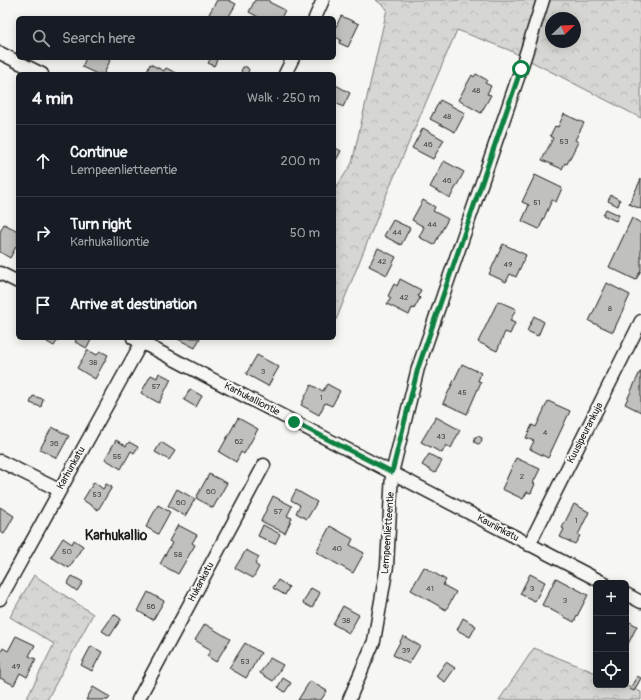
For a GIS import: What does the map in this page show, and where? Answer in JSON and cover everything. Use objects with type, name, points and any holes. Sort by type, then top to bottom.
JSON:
[{"type":"street","points":[[317,16],[323,0]]},
{"type":"street","name":"Lempeenlietteentie","points":[[350,700],[374,642],[387,566],[392,472],[418,368],[521,69],[543,0]]},
{"type":"street","points":[[0,53],[38,72]]},
{"type":"street","points":[[286,72],[292,60]]},
{"type":"street","points":[[0,273],[16,281]]},
{"type":"street","name":"Kuusipeurankuja","points":[[529,544],[641,321]]},
{"type":"street","name":"Karhunkatu","points":[[0,599],[138,340]]},
{"type":"street","name":"Karhukalliontie","points":[[141,340],[392,472]]},
{"type":"street","points":[[0,461],[59,490]]},
{"type":"street","name":"Hukankatu","points":[[138,700],[264,465]]},
{"type":"street","name":"Kauriinkatu","points":[[392,472],[598,580]]},
{"type":"street","points":[[629,596],[641,602]]},
{"type":"green space","points":[[376,0],[641,0],[641,118],[509,50],[457,30],[385,198],[336,320],[336,188],[352,163],[387,9]]},
{"type":"green space","points":[[34,575],[93,614],[47,700],[26,700],[54,644],[10,617]]},
{"type":"green space","points":[[534,648],[593,672],[593,688],[629,687],[641,692],[641,700],[499,700]]},
{"type":"building","points":[[217,0],[228,0],[236,4],[229,16],[212,16],[209,14]]},
{"type":"building","points":[[255,0],[270,0],[269,2],[285,10],[282,16],[256,16],[249,12]]},
{"type":"building","points":[[341,16],[359,24],[348,47],[339,43],[341,40],[336,37],[336,27]]},
{"type":"building","points":[[85,60],[110,60],[105,72],[93,72],[82,67]]},
{"type":"building","points":[[210,60],[217,60],[214,66],[208,63]]},
{"type":"building","points":[[150,64],[164,71],[166,68],[174,72],[147,72]]},
{"type":"building","points":[[243,67],[247,67],[249,70],[248,72],[241,71]]},
{"type":"building","points":[[476,74],[487,80],[485,83],[491,86],[487,94],[491,95],[481,113],[458,100],[472,75],[474,77]]},
{"type":"building","points":[[336,85],[350,93],[343,107],[336,103]]},
{"type":"building","points":[[440,100],[465,113],[455,132],[430,119]]},
{"type":"building","points":[[564,114],[584,123],[575,140],[578,142],[567,164],[565,163],[562,169],[542,160],[553,138],[550,136],[555,126],[558,127]]},
{"type":"building","points":[[423,128],[444,140],[433,159],[412,148]]},
{"type":"building","points":[[336,148],[341,151],[336,160]]},
{"type":"building","points":[[444,161],[464,172],[450,198],[430,187]]},
{"type":"building","points":[[535,175],[562,188],[556,202],[552,200],[539,229],[522,221],[529,205],[522,202]]},
{"type":"building","points":[[641,179],[641,209],[629,204]]},
{"type":"building","points":[[611,195],[620,200],[618,206],[608,201]]},
{"type":"building","points":[[423,200],[435,207],[433,211],[448,219],[434,245],[419,237],[424,227],[412,220]]},
{"type":"building","points":[[606,209],[619,215],[616,221],[603,215]]},
{"type":"building","points":[[632,218],[641,223],[641,270],[636,280],[609,267]]},
{"type":"building","points":[[393,220],[410,228],[401,245],[384,236]]},
{"type":"building","points":[[4,224],[16,230],[16,247],[10,258],[0,252],[0,232]]},
{"type":"building","points":[[503,244],[526,255],[516,277],[510,274],[506,282],[489,274]]},
{"type":"building","points":[[378,248],[396,257],[387,275],[369,266]]},
{"type":"building","points":[[400,279],[421,290],[418,296],[420,298],[414,309],[412,308],[409,315],[387,304],[391,298],[388,296],[394,284],[397,286]]},
{"type":"building","points":[[607,283],[630,295],[613,332],[589,321]]},
{"type":"building","points":[[498,301],[516,309],[510,321],[515,323],[510,334],[505,332],[497,351],[478,342]]},
{"type":"building","points":[[534,316],[544,322],[538,336],[527,331]]},
{"type":"building","points":[[48,340],[58,340],[54,346],[47,342]]},
{"type":"building","points":[[76,340],[91,340],[87,348],[75,342]]},
{"type":"building","points":[[180,340],[199,340],[195,348]]},
{"type":"building","points":[[88,350],[97,355],[100,351],[108,355],[95,379],[77,368]]},
{"type":"building","points":[[257,355],[279,367],[268,386],[246,374]]},
{"type":"building","points":[[462,364],[481,373],[478,381],[481,382],[467,414],[443,403]]},
{"type":"building","points":[[641,372],[641,412],[625,404]]},
{"type":"building","points":[[159,373],[171,379],[159,403],[141,393],[151,375],[157,378]]},
{"type":"building","points":[[327,384],[340,391],[332,406],[325,403],[319,415],[301,405],[311,385],[323,391]]},
{"type":"building","points":[[190,389],[202,396],[196,407],[184,400]]},
{"type":"building","points":[[33,396],[43,399],[41,407],[30,403]]},
{"type":"building","points":[[548,401],[570,411],[548,458],[530,449],[534,441],[526,438],[532,425],[536,427]]},
{"type":"building","points":[[436,417],[460,430],[451,448],[446,445],[442,453],[421,442]]},
{"type":"building","points":[[238,418],[258,429],[244,454],[241,452],[236,462],[219,452]]},
{"type":"building","points":[[52,427],[69,436],[57,458],[40,449]]},
{"type":"building","points":[[478,436],[482,438],[481,443],[478,444],[474,442],[475,437]]},
{"type":"building","points":[[116,440],[126,446],[129,442],[138,447],[134,453],[131,451],[121,469],[105,459]]},
{"type":"building","points":[[161,442],[175,451],[169,460],[155,452]]},
{"type":"building","points":[[429,454],[442,461],[435,473],[422,465]]},
{"type":"building","points":[[516,458],[540,469],[533,483],[535,484],[531,493],[527,492],[523,499],[502,489]]},
{"type":"building","points":[[209,474],[227,483],[213,508],[196,498]]},
{"type":"building","points":[[94,482],[103,489],[106,484],[112,487],[98,510],[83,500]]},
{"type":"building","points":[[177,489],[195,499],[185,516],[168,506]]},
{"type":"building","points":[[296,490],[317,502],[307,519],[296,513],[300,505],[291,500]]},
{"type":"building","points":[[273,496],[292,506],[287,516],[292,518],[285,533],[261,521]]},
{"type":"building","points":[[574,504],[589,512],[578,535],[580,536],[575,544],[560,537],[564,529],[562,528]]},
{"type":"building","points":[[158,505],[170,512],[158,534],[146,527]]},
{"type":"building","points":[[0,507],[14,516],[4,534],[0,532]]},
{"type":"building","points":[[178,525],[197,535],[192,543],[195,545],[178,574],[160,564],[172,543],[169,541]]},
{"type":"building","points":[[263,525],[280,534],[275,544],[258,536]]},
{"type":"building","points":[[330,526],[353,539],[350,545],[364,553],[353,573],[316,552]]},
{"type":"building","points":[[63,538],[72,544],[74,540],[83,546],[69,568],[51,557]]},
{"type":"building","points":[[246,550],[259,557],[255,564],[259,567],[253,578],[235,568]]},
{"type":"building","points":[[424,567],[446,580],[443,585],[456,592],[446,610],[411,590]]},
{"type":"building","points":[[530,574],[545,582],[535,601],[520,594]]},
{"type":"building","points":[[72,576],[83,582],[77,591],[67,584]]},
{"type":"building","points":[[556,578],[588,595],[574,622],[542,605]]},
{"type":"building","points":[[278,580],[289,587],[285,595],[273,588]]},
{"type":"building","points":[[311,588],[320,593],[312,608],[303,603]]},
{"type":"building","points":[[148,592],[164,601],[153,620],[138,611]]},
{"type":"building","points":[[343,606],[359,615],[349,633],[333,624]]},
{"type":"building","points":[[114,614],[121,619],[110,636],[102,631]]},
{"type":"building","points":[[463,618],[476,626],[470,637],[457,630]]},
{"type":"building","points":[[629,622],[637,626],[629,642]]},
{"type":"building","points":[[205,624],[230,639],[216,662],[207,656],[211,650],[195,640]]},
{"type":"building","points":[[16,636],[35,645],[29,656],[36,659],[27,677],[20,673],[14,685],[0,678],[0,654],[3,648],[8,651]]},
{"type":"building","points":[[403,636],[420,646],[409,664],[393,655]]},
{"type":"building","points":[[245,643],[261,653],[246,678],[229,668]]},
{"type":"building","points":[[91,646],[102,652],[92,671],[81,665]]},
{"type":"building","points":[[270,658],[283,665],[273,681],[260,673]]},
{"type":"building","points":[[446,662],[455,668],[445,682],[436,676]]},
{"type":"building","points":[[637,676],[641,678],[634,691],[630,689]]},
{"type":"building","points":[[283,678],[291,683],[285,692],[278,687]]},
{"type":"building","points":[[310,681],[327,691],[321,700],[298,700]]},
{"type":"building","points":[[93,687],[110,697],[108,700],[86,700]]},
{"type":"district","name":"Karhukallio","points":[[116,535]]},
{"type":"route","points":[[294,422],[392,472],[418,368],[521,69]]}]
